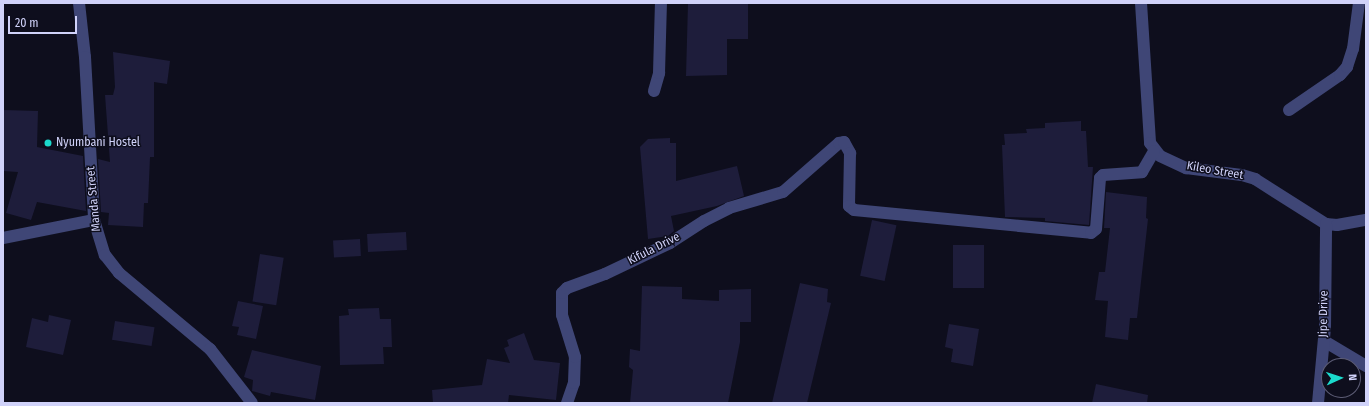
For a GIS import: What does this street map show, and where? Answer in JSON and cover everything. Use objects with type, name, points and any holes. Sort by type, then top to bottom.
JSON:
[{"type":"street","name":"Manda Street","points":[[79,3],[85,57],[94,220],[105,255],[119,273],[210,349],[252,403]]},
{"type":"street","points":[[654,90],[658,73],[661,3]]},
{"type":"street","points":[[1141,3],[1150,143],[1154,151]]},
{"type":"street","points":[[1289,110],[1340,75],[1347,67],[1353,49],[1359,3]]},
{"type":"street","name":"Kifula Drive","points":[[567,403],[574,383],[575,357],[562,315],[562,293],[567,288],[605,274],[670,243],[704,221],[728,208],[783,192],[839,143],[844,142],[850,153],[849,206],[854,210],[1092,233],[1096,229],[1099,181],[1102,175],[1142,172],[1154,151]]},
{"type":"street","name":"Kileo Street","points":[[1154,151],[1168,161],[1186,168],[1242,175],[1255,179],[1326,224]]},
{"type":"street","points":[[3,238],[94,220]]},
{"type":"street","points":[[1326,224],[1337,225],[1366,220]]},
{"type":"street","name":"Jipe Drive","points":[[1318,403],[1324,341],[1326,224]]},
{"type":"street","points":[[1324,341],[1366,366]]},
{"type":"building","points":[[688,3],[748,3],[748,39],[727,39],[727,75],[686,76]]},
{"type":"building","points":[[113,52],[170,61],[167,84],[154,82],[154,157],[150,157],[148,203],[144,203],[143,227],[108,225],[109,213],[101,212],[98,159],[110,162],[105,95],[113,95],[115,87]]},
{"type":"building","points":[[3,110],[38,111],[37,147],[83,156],[86,211],[37,202],[31,220],[6,213],[18,172],[3,171]]},
{"type":"building","points":[[1081,121],[1081,131],[1086,131],[1088,167],[1093,167],[1089,225],[1045,221],[1045,218],[1005,217],[1002,145],[1005,145],[1004,134],[1027,133],[1026,129],[1045,128],[1045,123]]},
{"type":"building","points":[[670,138],[670,143],[676,143],[676,181],[737,166],[744,196],[717,206],[671,216],[674,231],[668,236],[648,239],[640,147],[648,139]]},
{"type":"building","points":[[1106,192],[1147,197],[1146,218],[1148,219],[1137,318],[1130,318],[1128,340],[1105,337],[1108,301],[1095,300],[1099,272],[1105,272],[1110,228],[1104,228]]},
{"type":"building","points":[[872,220],[896,225],[885,281],[860,276]]},
{"type":"building","points":[[406,232],[407,250],[368,252],[367,234]]},
{"type":"building","points":[[360,239],[361,256],[334,257],[333,240]]},
{"type":"building","points":[[953,245],[984,245],[984,288],[953,288]]},
{"type":"building","points":[[260,254],[284,258],[276,305],[252,301]]},
{"type":"building","points":[[800,283],[828,289],[827,302],[831,303],[807,403],[772,403]]},
{"type":"building","points":[[642,286],[682,287],[682,299],[719,301],[719,290],[751,289],[751,322],[740,322],[740,342],[728,403],[630,403],[633,370],[629,367],[630,349],[640,351]]},
{"type":"building","points":[[238,301],[263,306],[256,339],[237,335],[239,327],[232,326]]},
{"type":"building","points":[[379,308],[380,319],[391,319],[392,347],[383,347],[384,364],[340,365],[339,316],[349,315],[348,309]]},
{"type":"building","points":[[49,315],[71,320],[63,355],[26,347],[32,318],[48,322]]},
{"type":"building","points":[[115,321],[155,327],[152,346],[112,340]]},
{"type":"building","points":[[949,324],[979,329],[973,366],[951,362],[953,349],[945,347]]},
{"type":"building","points":[[524,333],[534,360],[560,363],[556,400],[509,395],[508,403],[433,403],[432,390],[482,385],[487,359],[510,363],[504,348],[509,346],[507,340]]},
{"type":"building","points":[[252,350],[321,366],[315,400],[271,392],[270,396],[252,391],[253,380],[244,377]]},
{"type":"building","points":[[1096,384],[1148,395],[1147,403],[1092,403]]},
{"type":"place","name":"Nyumbani Hostel","points":[[48,143]]}]
